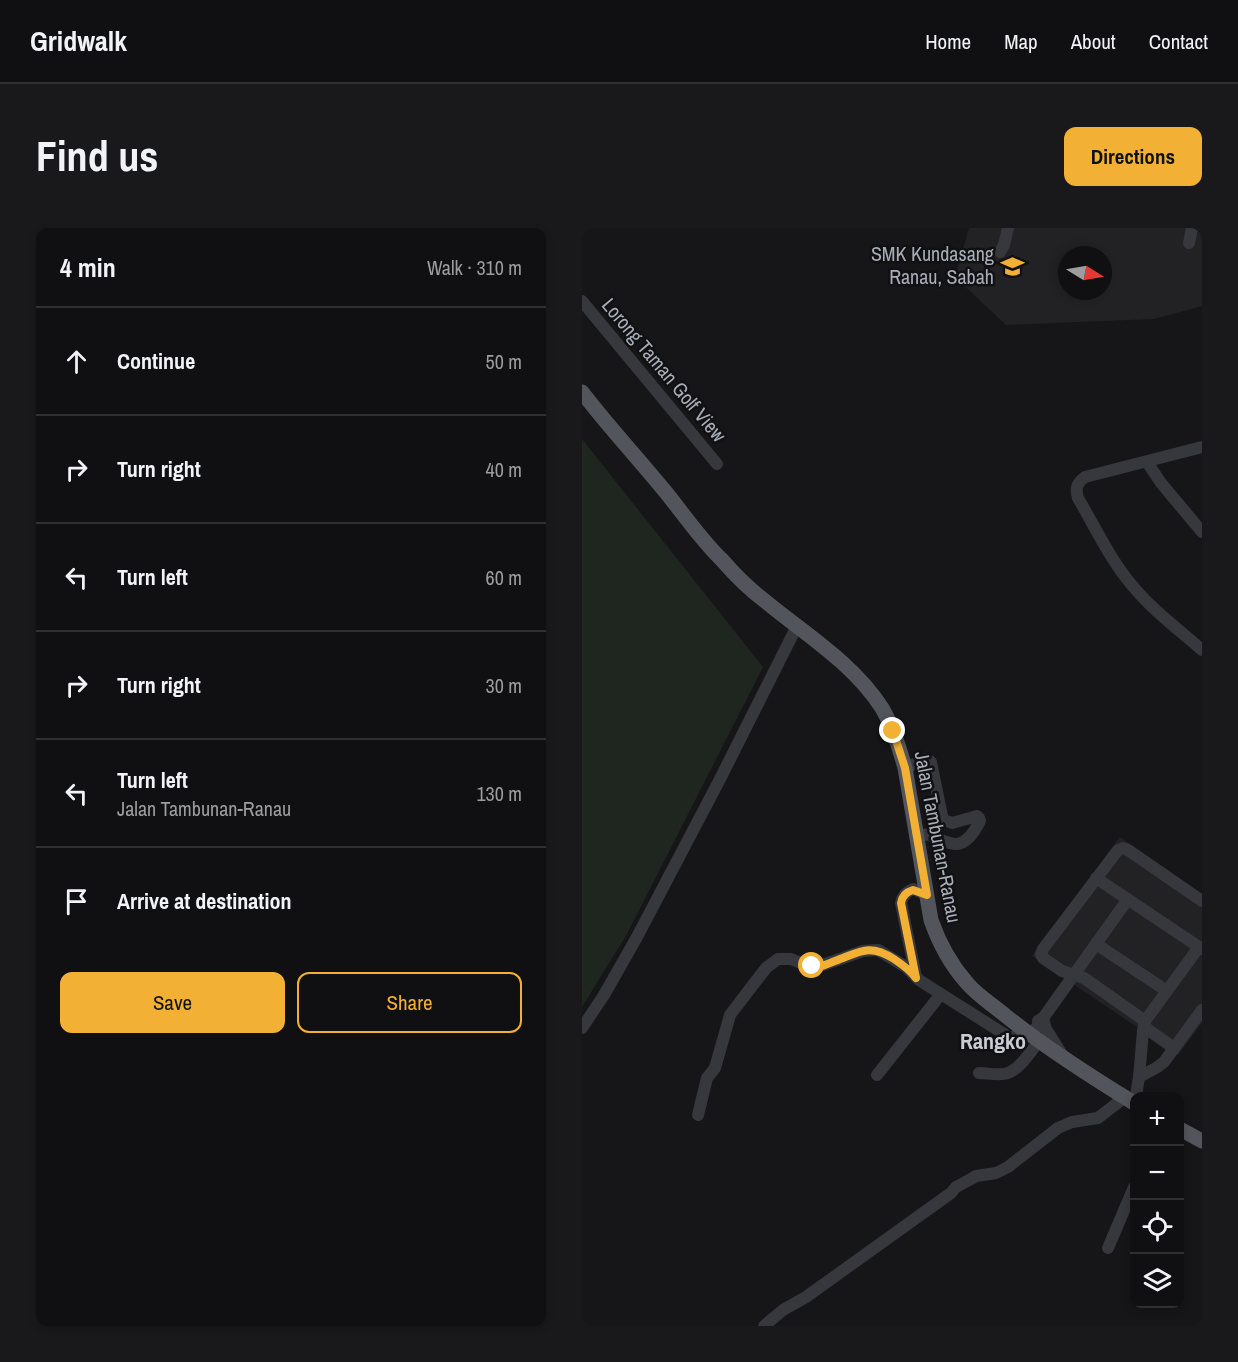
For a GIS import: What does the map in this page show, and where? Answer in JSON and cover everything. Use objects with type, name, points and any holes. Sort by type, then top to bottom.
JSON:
[{"type":"main road","name":"Jalan Tambunan-Ranau","points":[[582,392],[719,558],[753,591],[857,677],[889,721],[898,744],[924,835],[927,895],[935,931],[955,968],[975,992],[1027,1032],[1065,1059],[1130,1098]]},
{"type":"main road","points":[[1184,1132],[1202,1141]]},
{"type":"street","points":[[1000,252],[1008,228]]},
{"type":"street","points":[[1189,243],[1192,228]]},
{"type":"street","name":"Lorong Taman Golf View","points":[[582,301],[717,464]]},
{"type":"street","points":[[1202,447],[1085,477],[1077,485],[1076,491],[1125,577],[1144,599],[1202,650]]},
{"type":"street","points":[[1147,462],[1161,483],[1202,532]]},
{"type":"street","points":[[582,1028],[637,937],[719,781],[796,626]]},
{"type":"street","points":[[905,768],[926,759],[931,762],[944,820],[952,823],[977,816],[980,821],[966,840],[960,844],[924,835]]},
{"type":"street","points":[[924,835],[944,820]]},
{"type":"street","points":[[1174,1048],[1147,1029],[1145,1021],[1084,978],[1062,971],[1043,958],[1041,951],[1120,848],[1126,849],[1202,901]]},
{"type":"street","points":[[1096,878],[1200,948],[1145,1021],[1139,1077],[1134,1092]]},
{"type":"street","points":[[916,978],[901,903],[905,894],[913,890],[927,895]]},
{"type":"street","points":[[698,1115],[707,1078],[715,1068],[730,1015],[766,968],[778,959],[791,959],[817,967],[863,951],[878,950],[906,967],[916,978],[1012,1039],[1027,1032],[1043,1018],[1128,899]]},
{"type":"street","points":[[1096,944],[1167,991]]},
{"type":"street","points":[[877,1075],[941,994]]},
{"type":"street","points":[[1139,1077],[1164,1062],[1202,1010]]},
{"type":"street","points":[[979,1073],[1002,1074],[1019,1065],[1027,1032],[1025,1024],[1043,1018]]},
{"type":"street","points":[[1043,1018],[1055,1046],[1065,1059]]},
{"type":"street","points":[[764,1326],[783,1310],[806,1297],[956,1188],[976,1176],[1001,1171],[1058,1128],[1072,1122],[1098,1118],[1130,1100]]},
{"type":"street","points":[[1108,1248],[1131,1200]]},
{"type":"shaded area","name":"SMK Kundasang Ranau, Sabah","points":[[969,228],[1202,228],[1202,306],[1154,319],[1006,325],[955,277]]},
{"type":"shaded area","points":[[582,439],[763,667],[627,934],[582,1007]]},
{"type":"shaded area","points":[[1120,837],[1202,894],[1202,1023],[1178,1055],[1032,956]]},
{"type":"place","name":"SMK Kundasang Ranau, Sabah","points":[[1012,266]]},
{"type":"district","name":"Rangko","points":[[993,1041]]},
{"type":"route","points":[[812,966],[821,967],[863,951],[878,950],[906,967],[916,978],[901,903],[902,898],[909,891],[913,890],[927,895],[905,768],[893,731]]}]
